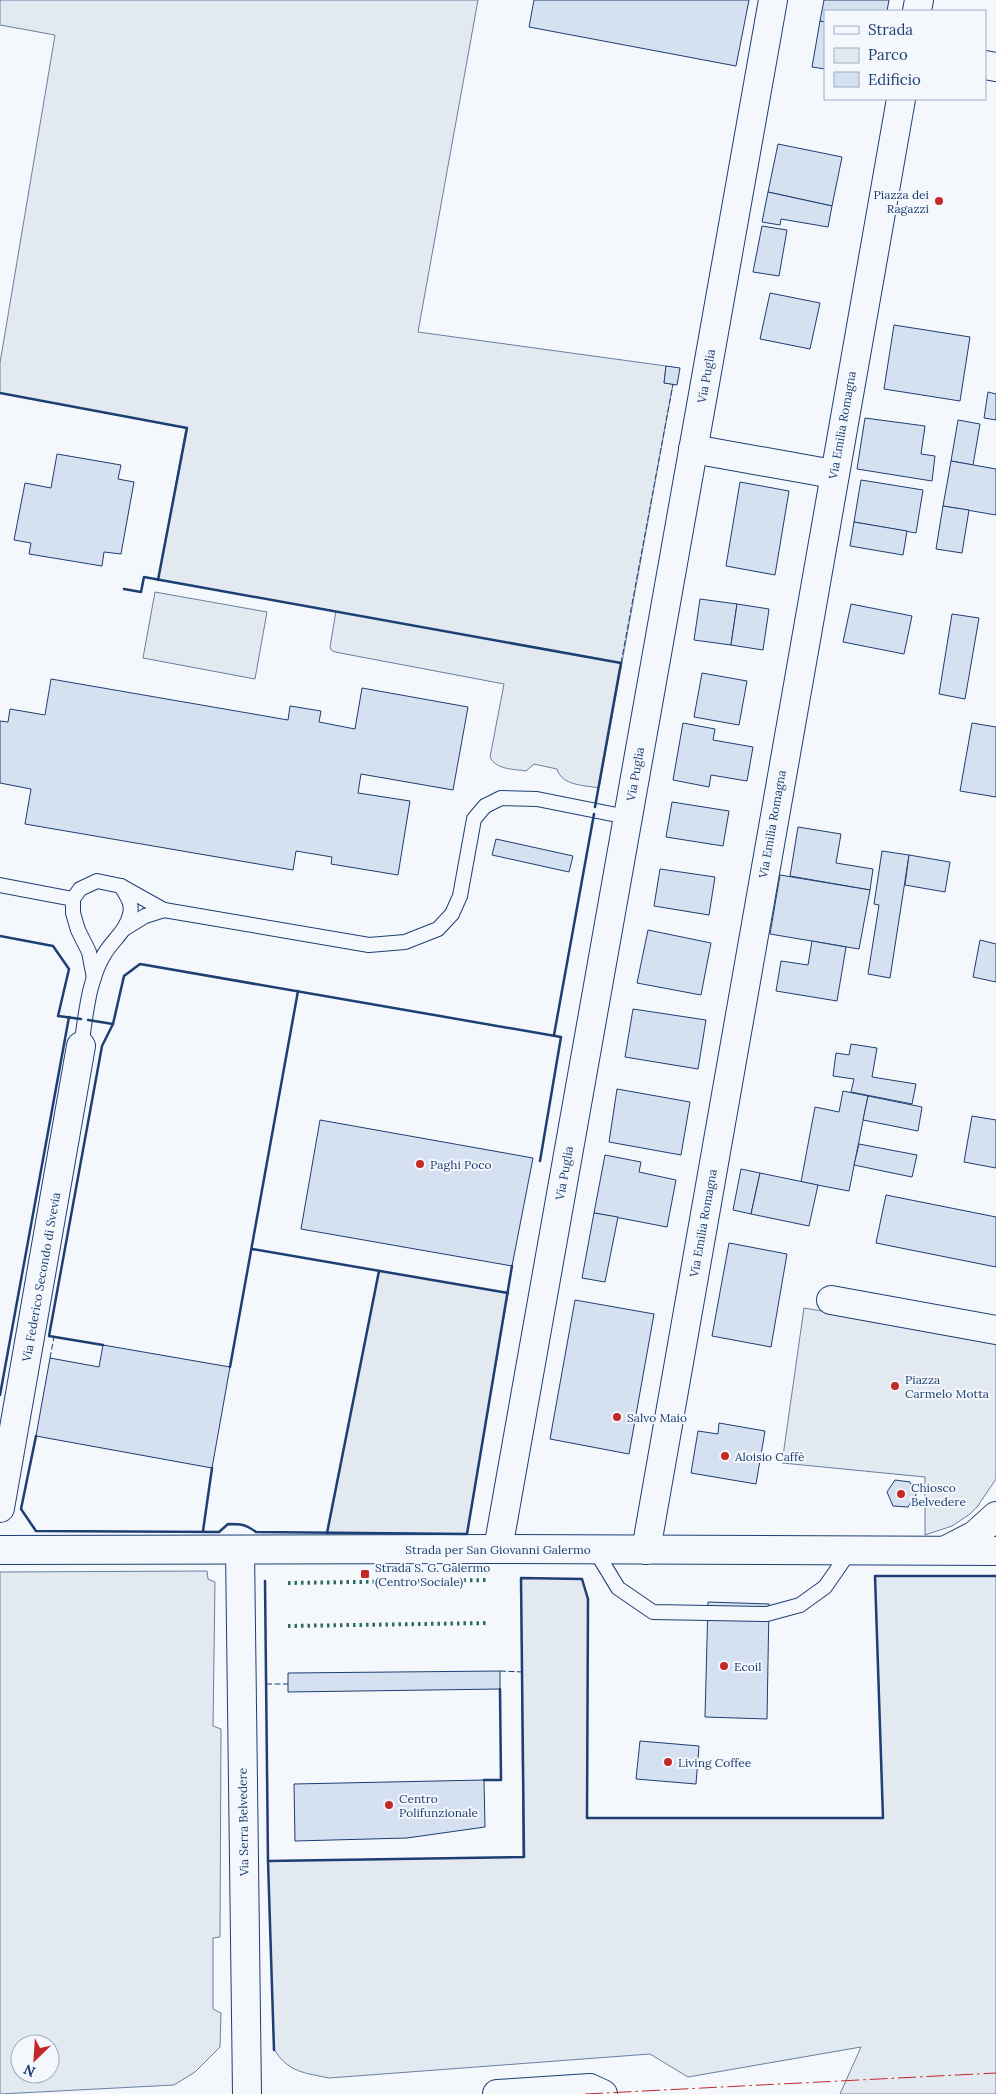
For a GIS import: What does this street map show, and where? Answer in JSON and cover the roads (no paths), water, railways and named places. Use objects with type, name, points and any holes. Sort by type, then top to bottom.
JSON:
[{"type":"street","name":"Via Puglia","points":[[498,1549],[773,0]]},
{"type":"street","name":"Via Emilia Romagna","points":[[646,1550],[901,100]]},
{"type":"street","points":[[693,449],[834,474]]},
{"type":"street","name":"Via Federico Secondo di Svevia","points":[[0,1508],[81,1046]]},
{"type":"street","points":[[831,1300],[996,1330]]},
{"type":"street","points":[[944,1551],[975,1535],[996,1516]]},
{"type":"street","name":"Strada per San Giovanni Galermo","points":[[0,1550],[498,1549],[996,1552]]},
{"type":"street","name":"Via Serra Belvedere","points":[[240,1550],[247,2094]]},
{"type":"street","points":[[498,2094],[590,2088],[603,2094]]},
{"type":"lane","points":[[94,978],[89,952],[78,930],[73,913],[73,899],[80,889],[96,881],[121,886],[164,910],[369,946],[405,942],[438,929],[452,914],[460,896],[474,818],[485,806],[501,798],[537,799],[627,817]]},
{"type":"lane","points":[[0,885],[73,899]]},
{"type":"lane","points":[[81,1046],[94,978],[105,953],[123,929],[130,914],[130,901],[121,886]]},
{"type":"lane","points":[[123,929],[145,916],[164,910]]},
{"type":"lane","points":[[594,1550],[618,1588],[653,1612],[767,1614],[800,1605],[825,1587],[850,1551]]},
{"type":"place","name":"Piazza dei Ragazzi","points":[[939,201]]},
{"type":"place","name":"Paghi Poco","points":[[420,1164]]},
{"type":"place","name":"Piazza Carmelo Motta","points":[[895,1386]]},
{"type":"place","name":"Salvo Maio","points":[[617,1417]]},
{"type":"place","name":"Aloisio Caffè","points":[[725,1456]]},
{"type":"place","name":"Chiosco Belvedere","points":[[901,1494]]},
{"type":"place","name":"Strada S. G. Galermo (Centro Sociale)","points":[[365,1574]]},
{"type":"place","name":"Ecoil","points":[[724,1666]]},
{"type":"place","name":"Living Coffee","points":[[668,1762]]},
{"type":"place","name":"Centro Polifunzionale","points":[[389,1805]]}]
